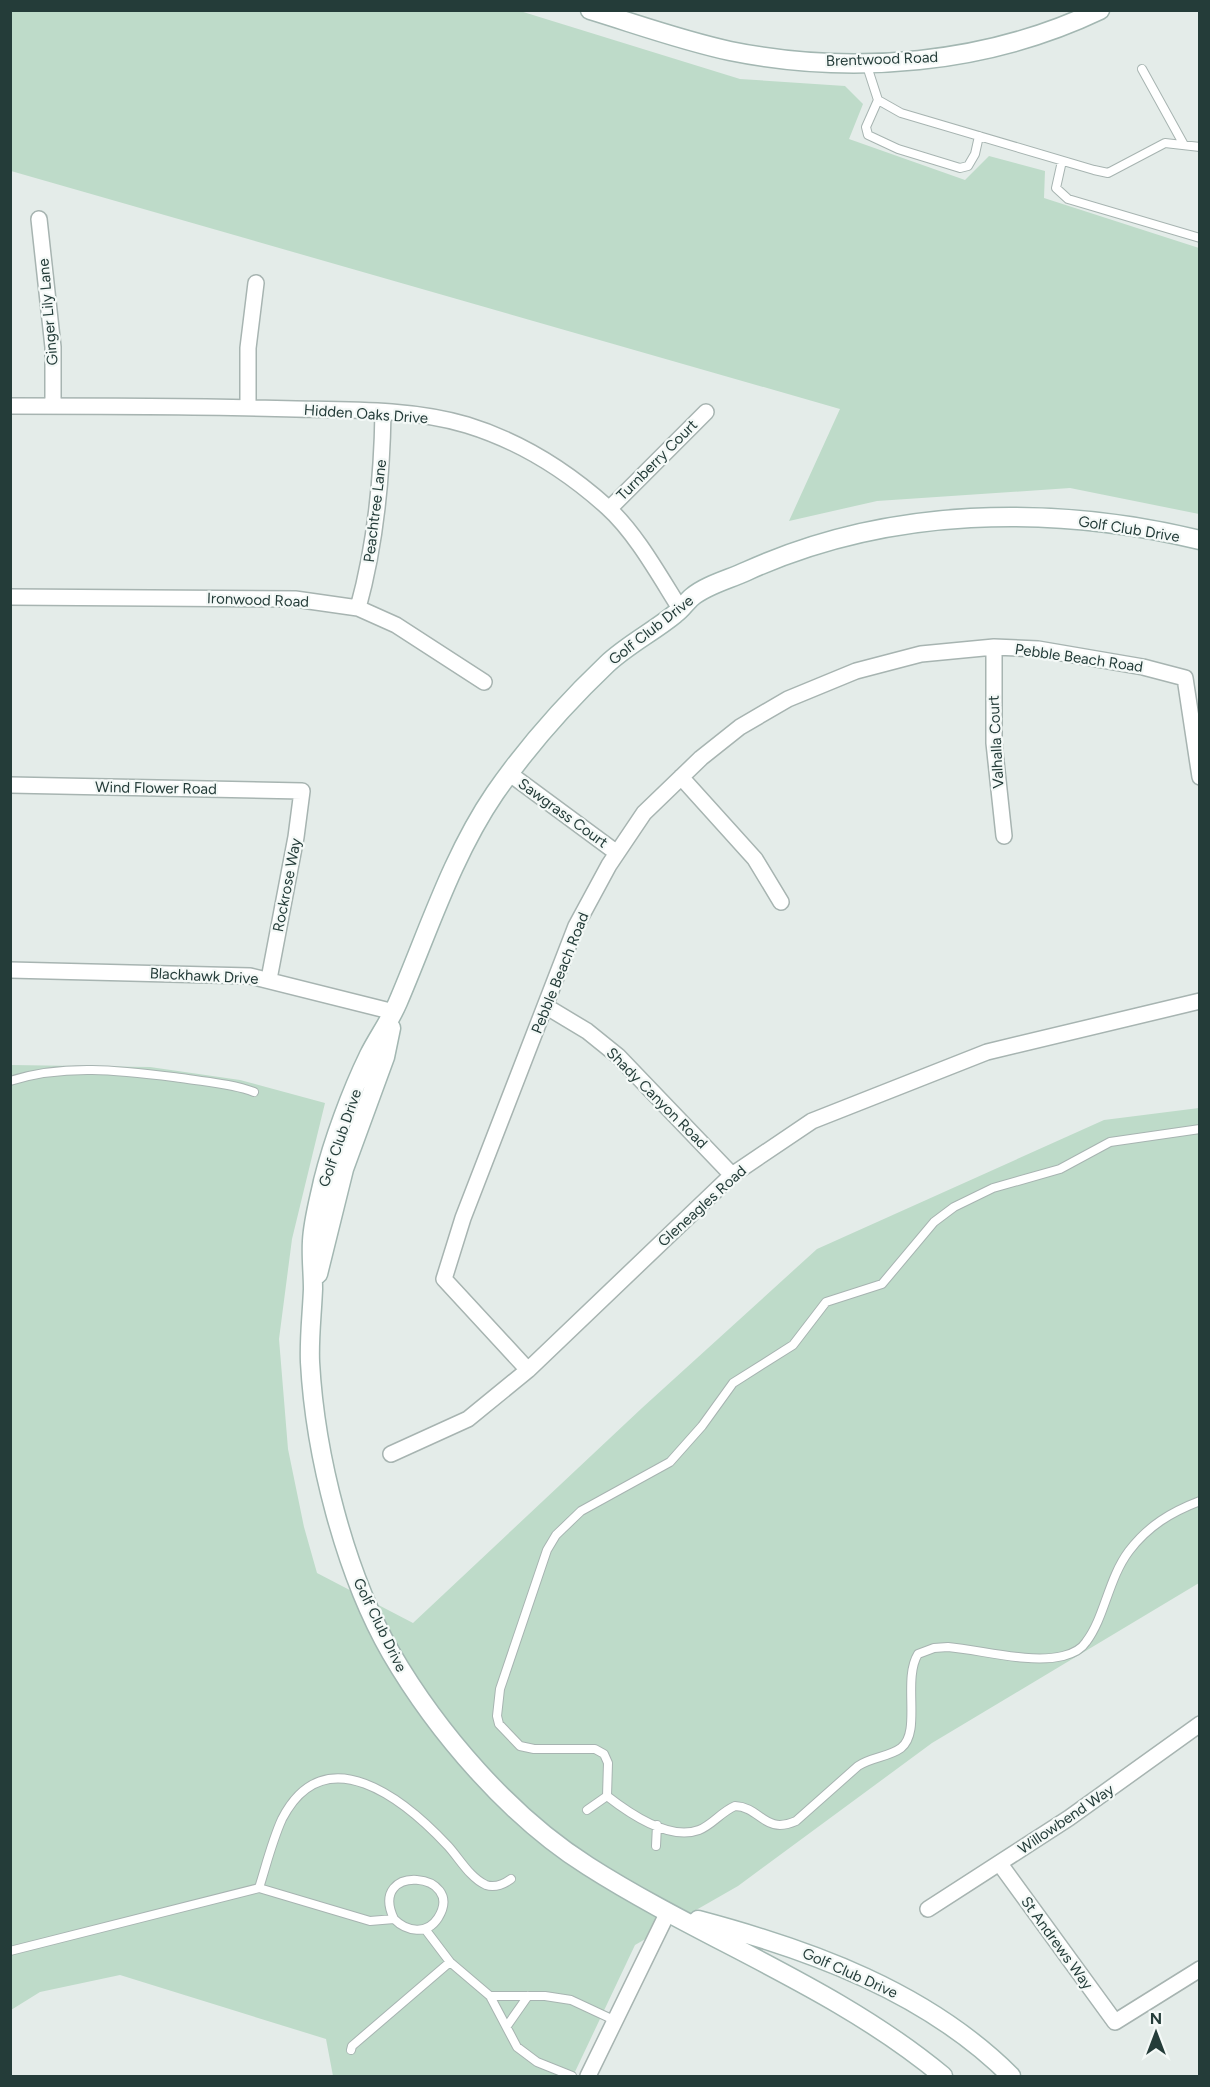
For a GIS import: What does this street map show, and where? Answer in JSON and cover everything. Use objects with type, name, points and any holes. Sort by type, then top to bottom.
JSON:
[{"type":"street","name":"Brentwood Road","points":[[590,10],[730,51],[810,61],[866,63],[960,56],[1016,43],[1100,10]]},
{"type":"street","name":"Ginger Lily Lane","points":[[39,219],[53,346],[53,406]]},
{"type":"street","points":[[248,407],[248,348],[256,283]]},
{"type":"street","name":"Hidden Oaks Drive","points":[[10,405],[248,407],[383,412],[418,415],[466,425],[500,437],[541,458],[609,509],[645,554],[681,610]]},
{"type":"street","name":"Peachtree Lane","points":[[358,608],[375,542],[382,458],[383,412]]},
{"type":"street","name":"Turnberry Court","points":[[609,509],[706,412]]},
{"type":"street","name":"Golf Club Drive","points":[[943,2076],[905,2046],[819,1990],[668,1912],[586,1865],[524,1817],[492,1784],[428,1709],[389,1650],[363,1597],[345,1545],[324,1460],[310,1362],[316,1273],[312,1240],[324,1177],[368,1056],[394,1012],[452,872],[492,798],[538,738],[610,660],[681,610],[694,595],[779,556],[861,532],[931,521],[1010,517],[1087,521],[1155,529],[1200,540]]},
{"type":"street","name":"Ironwood Road","points":[[10,597],[296,599],[358,608],[396,625],[484,682]]},
{"type":"street","name":"Pebble Beach Road","points":[[528,1370],[444,1279],[463,1218],[547,1007],[576,926],[617,853],[644,813],[681,777],[740,727],[765,710],[819,684],[856,671],[921,654],[994,647],[1038,650],[1143,667],[1185,678],[1200,777]]},
{"type":"street","name":"Valhalla Court","points":[[994,647],[994,743],[1004,836]]},
{"type":"street","name":"Sawgrass Court","points":[[510,774],[617,853]]},
{"type":"street","points":[[681,777],[755,859],[781,902]]},
{"type":"street","name":"Wind Flower Road","points":[[10,785],[302,791]]},
{"type":"street","name":"Rockrose Way","points":[[269,980],[296,837],[302,791]]},
{"type":"street","name":"Blackhawk Drive","points":[[10,970],[250,976],[394,1012]]},
{"type":"street","name":"Gleneagles Road","points":[[391,1454],[468,1419],[528,1370],[732,1175],[787,1137],[828,1114],[987,1052],[1200,1001]]},
{"type":"street","name":"Shady Canyon Road","points":[[547,1007],[586,1031],[618,1056],[732,1175]]},
{"type":"street","name":"Willowbend Way","points":[[928,1909],[1069,1818],[1200,1724]]},
{"type":"street","name":"St Andrews Way","points":[[1000,1864],[1115,2022],[1200,1969]]},
{"type":"street","points":[[588,2076],[668,1912]]},
{"type":"street","name":"Golf Club Drive","points":[[668,1912],[772,1940],[880,1985],[946,2021],[1011,2076]]},
{"type":"lane","points":[[866,63],[878,100],[866,127],[868,135],[898,149],[960,168],[968,166],[975,154],[979,136]]},
{"type":"lane","points":[[1142,69],[1184,145]]},
{"type":"lane","points":[[878,100],[901,113],[1108,173],[1165,143],[1200,147]]},
{"type":"lane","points":[[1062,161],[1056,188],[1068,199],[1200,238]]},
{"type":"lane","points":[[10,1081],[61,1071],[125,1070],[229,1084],[254,1092]]},
{"type":"lane","points":[[607,1796],[608,1763],[604,1754],[594,1749],[534,1749],[520,1746],[503,1731],[496,1716],[500,1689],[547,1550],[556,1535],[596,1500],[646,1477],[670,1462],[696,1434],[733,1383],[793,1345],[826,1302],[882,1284],[934,1222],[954,1207],[993,1188],[1060,1169],[1110,1142],[1200,1129]]},
{"type":"lane","points":[[607,1796],[630,1812],[676,1831],[698,1830],[735,1806],[748,1809],[770,1824],[787,1825],[796,1821],[858,1766],[869,1759],[895,1751],[906,1743],[911,1729],[912,1672],[918,1654],[933,1648],[948,1647],[1038,1657],[1060,1657],[1073,1652],[1089,1638],[1113,1579],[1137,1541],[1161,1520],[1200,1501]]},
{"type":"lane","points":[[259,1888],[283,1818],[304,1790],[319,1780],[330,1777],[358,1782],[396,1799],[428,1825],[475,1878],[487,1885],[499,1886],[511,1879]]},
{"type":"lane","points":[[587,1810],[607,1796]]},
{"type":"lane","points":[[656,1846],[657,1825]]},
{"type":"lane","points":[[10,1951],[259,1888],[369,1921],[394,1919],[408,1929],[425,1929],[438,1918],[442,1901],[435,1886],[420,1878],[403,1882],[396,1887],[390,1903],[394,1919]]},
{"type":"lane","points":[[425,1929],[450,1962],[490,1996],[517,2047],[537,2062],[572,2076]]},
{"type":"lane","points":[[351,2050],[352,2046],[450,1962]]},
{"type":"lane","points":[[490,1996],[528,1996],[570,2000],[616,2021]]},
{"type":"lane","points":[[507,2026],[528,1996]]},
{"type":"green space","points":[[10,11],[520,11],[740,79],[845,86],[863,104],[849,139],[965,180],[989,156],[1045,171],[1044,198],[1199,248],[1199,514],[1070,488],[877,501],[789,521],[840,409],[11,171]]},
{"type":"green space","points":[[11,1065],[150,1067],[240,1080],[325,1103],[292,1239],[279,1339],[288,1449],[304,1527],[317,1573],[413,1623],[642,1408],[817,1249],[1104,1120],[1199,1108],[1199,1583],[932,1743],[738,1886],[635,1945],[573,2076],[333,2076],[326,2039],[120,1975],[40,1992],[11,2010]]}]
